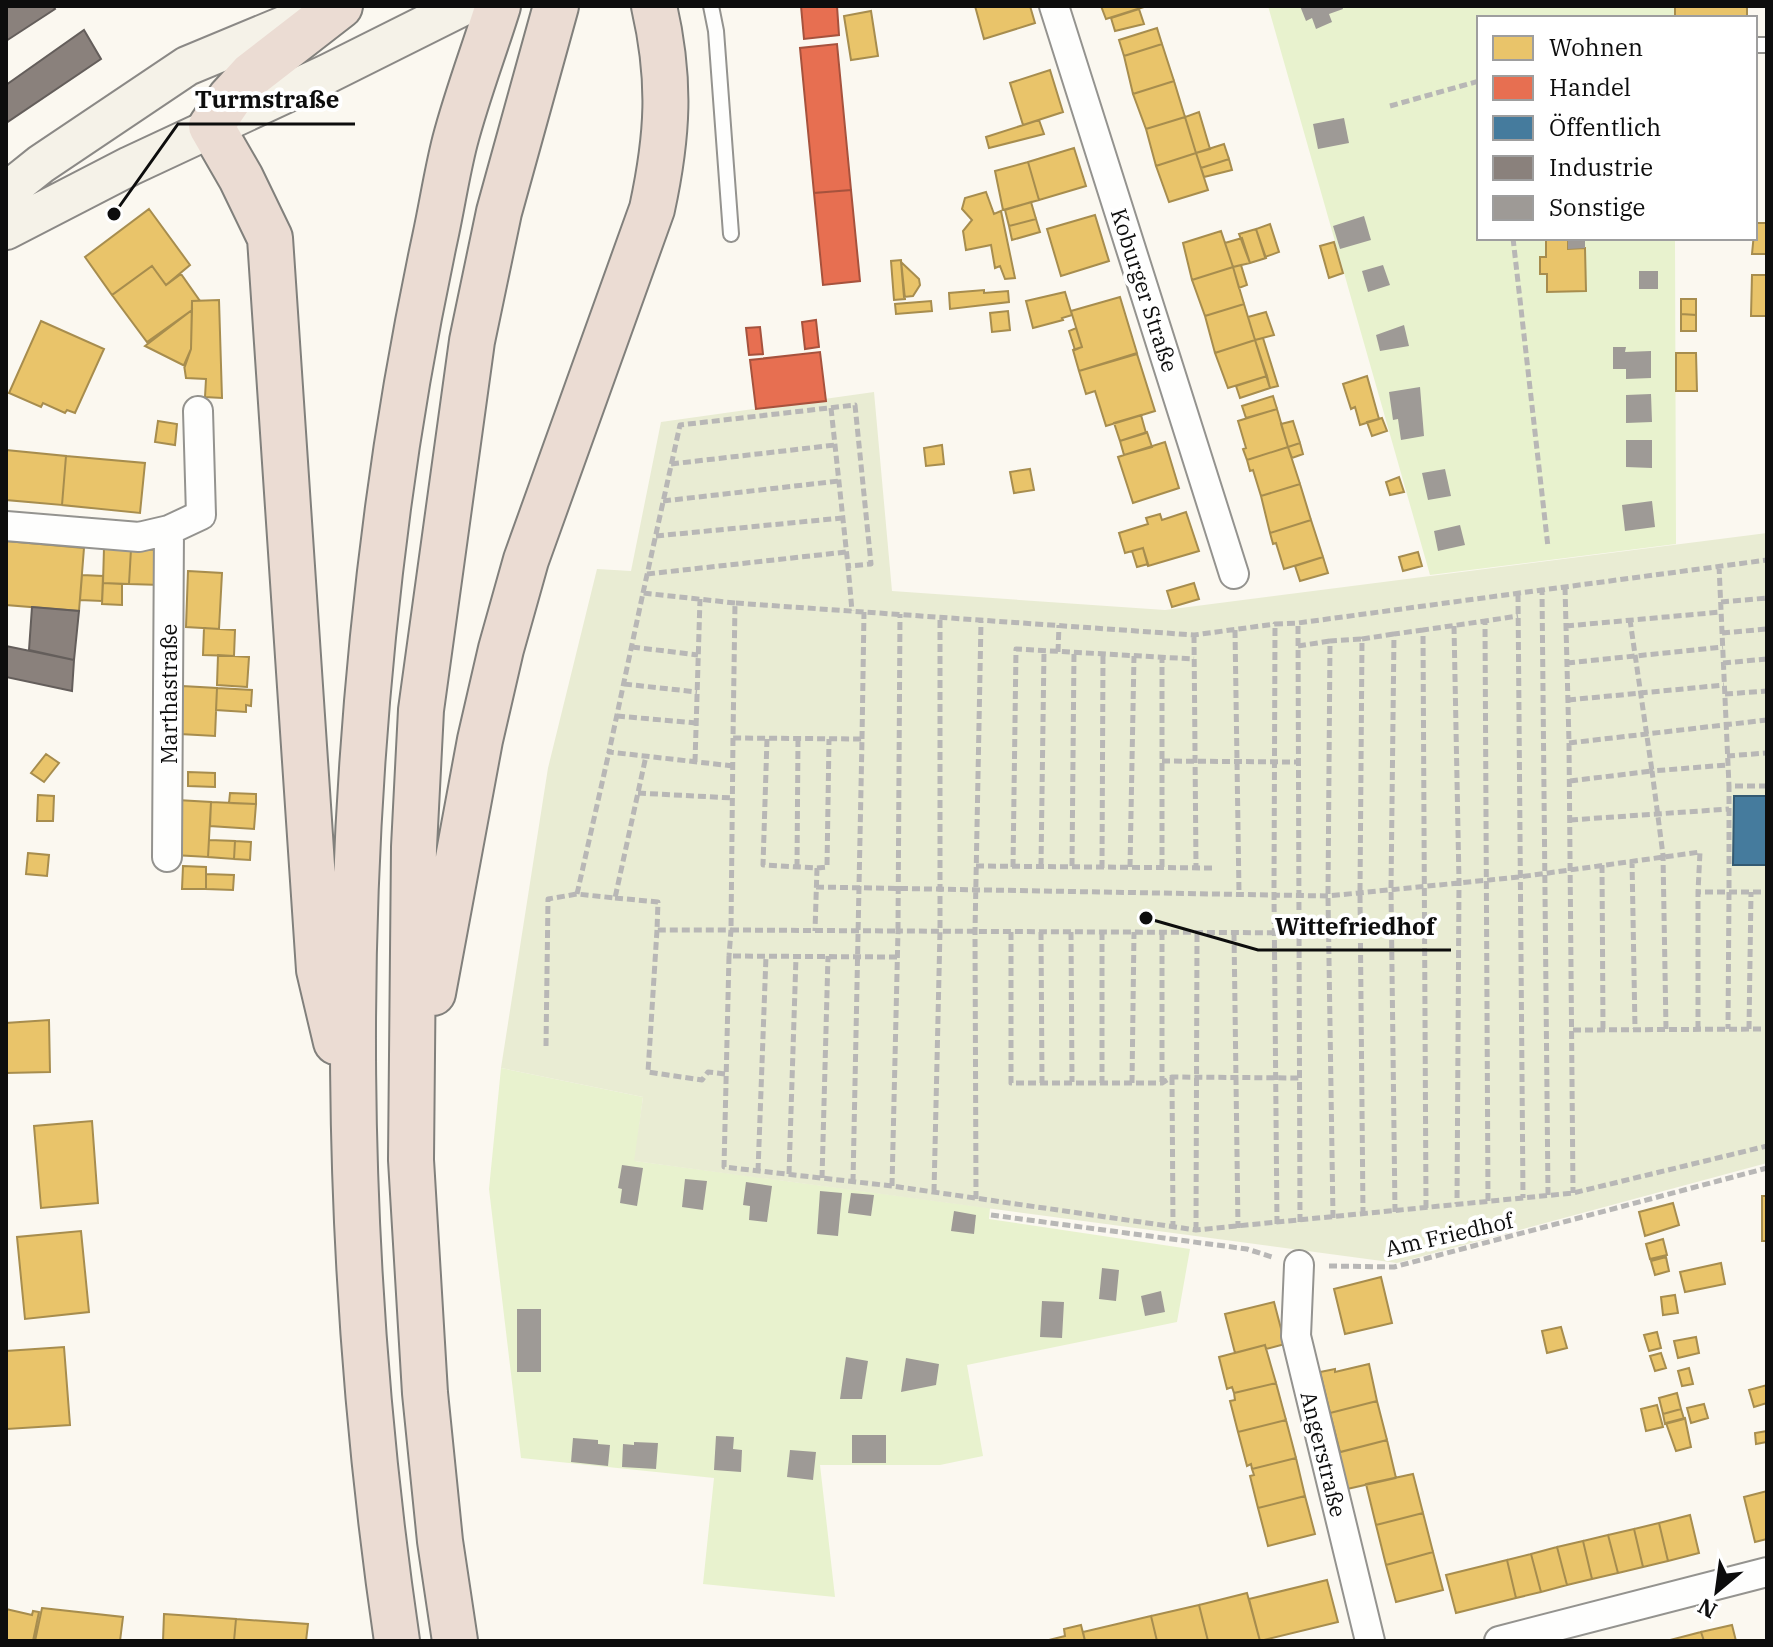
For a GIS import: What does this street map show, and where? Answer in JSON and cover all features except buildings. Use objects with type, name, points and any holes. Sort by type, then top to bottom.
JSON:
[{"type":"highway","points":[[340,6],[251,75],[211,126],[270,238],[319,970],[355,1118]]},
{"type":"highway","points":[[397,1641],[368,1393],[358,1244],[353,979],[365,703],[400,419],[455,141],[498,6]]},
{"type":"highway","points":[[455,1641],[440,1541],[425,1393],[410,1117],[414,847],[423,695],[472,341],[499,212],[556,6]]},
{"type":"highway","points":[[410,1117],[463,827],[501,649],[526,560],[652,209],[664,156],[667,108],[663,44],[654,6]]},
{"type":"main road","points":[[6,192],[66,146],[187,66],[331,6]]},
{"type":"main road","points":[[6,230],[211,126],[327,74],[452,11]]},
{"type":"street","name":"Koburger Straße","points":[[1054,6],[1234,574]]},
{"type":"street","points":[[6,526],[139,537],[169,530],[201,515],[198,411]]},
{"type":"street","name":"Marthastraße","points":[[167,857],[169,530]]},
{"type":"street","name":"Angerstraße","points":[[1299,1265],[1296,1336],[1370,1641]]},
{"type":"street","points":[[1499,1641],[1767,1572]]},
{"type":"lane","points":[[711,6],[716,31],[731,234]]},
{"type":"path","points":[[1390,106],[1477,82]]},
{"type":"path","points":[[1513,240],[1548,547]]},
{"type":"path","points":[[577,894],[680,425],[855,405],[871,564],[848,566]]},
{"type":"path","points":[[831,408],[852,611]]},
{"type":"path","points":[[671,464],[835,445]]},
{"type":"path","points":[[663,501],[839,481]]},
{"type":"path","points":[[656,536],[842,518]]},
{"type":"path","points":[[647,574],[846,552]]},
{"type":"path","points":[[643,593],[735,603],[1194,635],[1767,560]]},
{"type":"path","points":[[1719,566],[1729,786],[1728,1029]]},
{"type":"path","points":[[1565,587],[1570,781],[1573,1193]]},
{"type":"path","points":[[1542,590],[1548,1195]]},
{"type":"path","points":[[1518,594],[1523,1198]]},
{"type":"path","points":[[1721,602],[1767,598]]},
{"type":"path","points":[[695,762],[700,599]]},
{"type":"path","points":[[735,603],[724,1167],[892,1186],[1196,1230],[1573,1193],[1767,1146]]},
{"type":"path","points":[[853,1182],[864,612]]},
{"type":"path","points":[[1566,626],[1721,612]]},
{"type":"path","points":[[892,1186],[898,931],[900,614]]},
{"type":"path","points":[[1298,646],[1518,616]]},
{"type":"path","points":[[934,1192],[940,931],[940,617]]},
{"type":"path","points":[[1630,620],[1663,855],[1666,1029]]},
{"type":"path","points":[[976,1199],[975,931],[981,621]]},
{"type":"path","points":[[1485,621],[1488,1201]]},
{"type":"path","points":[[1298,623],[1300,1222]]},
{"type":"path","points":[[1275,624],[1277,1224]]},
{"type":"path","points":[[1058,652],[1059,625]]},
{"type":"path","points":[[1454,626],[1459,882],[1457,1205]]},
{"type":"path","points":[[1722,633],[1767,629]]},
{"type":"path","points":[[1235,630],[1239,893]]},
{"type":"path","points":[[1423,630],[1426,1208]]},
{"type":"path","points":[[1394,634],[1391,889],[1395,1212]]},
{"type":"path","points":[[1194,635],[1196,867]]},
{"type":"path","points":[[1362,639],[1360,893],[1363,1215]]},
{"type":"path","points":[[1330,641],[1328,933],[1333,1218]]},
{"type":"path","points":[[632,647],[698,655]]},
{"type":"path","points":[[1567,663],[1723,647]]},
{"type":"path","points":[[1013,867],[1016,649],[1194,659]]},
{"type":"path","points":[[1041,866],[1044,651]]},
{"type":"path","points":[[1072,866],[1074,652]]},
{"type":"path","points":[[1102,868],[1103,654]]},
{"type":"path","points":[[1130,868],[1134,656]]},
{"type":"path","points":[[1162,657],[1162,867]]},
{"type":"path","points":[[1723,663],[1767,659]]},
{"type":"path","points":[[624,684],[697,692]]},
{"type":"path","points":[[1568,700],[1724,685]]},
{"type":"path","points":[[1725,694],[1767,691]]},
{"type":"path","points":[[617,716],[696,723]]},
{"type":"path","points":[[1569,743],[1767,720]]},
{"type":"path","points":[[733,738],[862,739]]},
{"type":"path","points":[[767,739],[763,865],[817,868],[827,867],[829,739]]},
{"type":"path","points":[[797,867],[798,739]]},
{"type":"path","points":[[609,752],[733,766]]},
{"type":"path","points":[[1727,756],[1767,753]]},
{"type":"path","points":[[615,898],[646,756]]},
{"type":"path","points":[[1162,761],[1298,762]]},
{"type":"path","points":[[1570,781],[1727,765]]},
{"type":"path","points":[[1729,786],[1767,786]]},
{"type":"path","points":[[638,793],[733,798]]},
{"type":"path","points":[[1570,821],[1729,809]]},
{"type":"path","points":[[816,887],[1328,896],[1519,877],[1700,852],[1698,1029]]},
{"type":"path","points":[[1632,860],[1635,1029]]},
{"type":"path","points":[[1602,865],[1603,1030]]},
{"type":"path","points":[[976,866],[1214,868]]},
{"type":"path","points":[[815,931],[817,868]]},
{"type":"path","points":[[1698,892],[1767,892]]},
{"type":"path","points":[[1749,1029],[1751,892]]},
{"type":"path","points":[[546,1046],[548,899],[577,894],[658,902],[648,1072],[702,1080],[708,1072],[726,1074]]},
{"type":"path","points":[[657,930],[1328,933]]},
{"type":"path","points":[[1011,932],[1011,1083],[1162,1083],[1172,1077],[1299,1078]]},
{"type":"path","points":[[1041,932],[1042,1083]]},
{"type":"path","points":[[1071,932],[1072,1082]]},
{"type":"path","points":[[1102,932],[1102,1083]]},
{"type":"path","points":[[1132,1083],[1134,932]]},
{"type":"path","points":[[1162,932],[1162,1083]]},
{"type":"path","points":[[1196,1230],[1197,933]]},
{"type":"path","points":[[1234,933],[1238,1228]]},
{"type":"path","points":[[729,956],[897,957]]},
{"type":"path","points":[[758,1171],[766,956]]},
{"type":"path","points":[[822,1178],[828,956]]},
{"type":"path","points":[[789,1174],[796,957]]},
{"type":"path","points":[[1573,1030],[1767,1029]]},
{"type":"path","points":[[1172,1077],[1173,1227]]},
{"type":"path","name":"Am Friedhof","points":[[991,1215],[1247,1249],[1299,1265],[1394,1267],[1767,1168]]},
{"type":"green space","points":[[1268,6],[1675,6],[1675,16],[1477,16],[1477,240],[1675,240],[1676,544],[1430,575]]},
{"type":"green space","points":[[874,392],[892,591],[1165,610],[1767,533],[1767,1163],[1397,1263],[634,1161],[643,1097],[501,1068],[548,768],[597,569],[631,571],[661,422]]},
{"type":"green space","points":[[501,1068],[643,1097],[635,1161],[990,1208],[989,1219],[1190,1249],[1177,1322],[967,1365],[983,1456],[940,1465],[820,1465],[835,1597],[703,1584],[714,1478],[521,1458],[489,1189]]},
{"type":"place","name":"Turmstraße","points":[[114,214]]},
{"type":"place","name":"Wittefriedhof","points":[[1146,918]]}]
